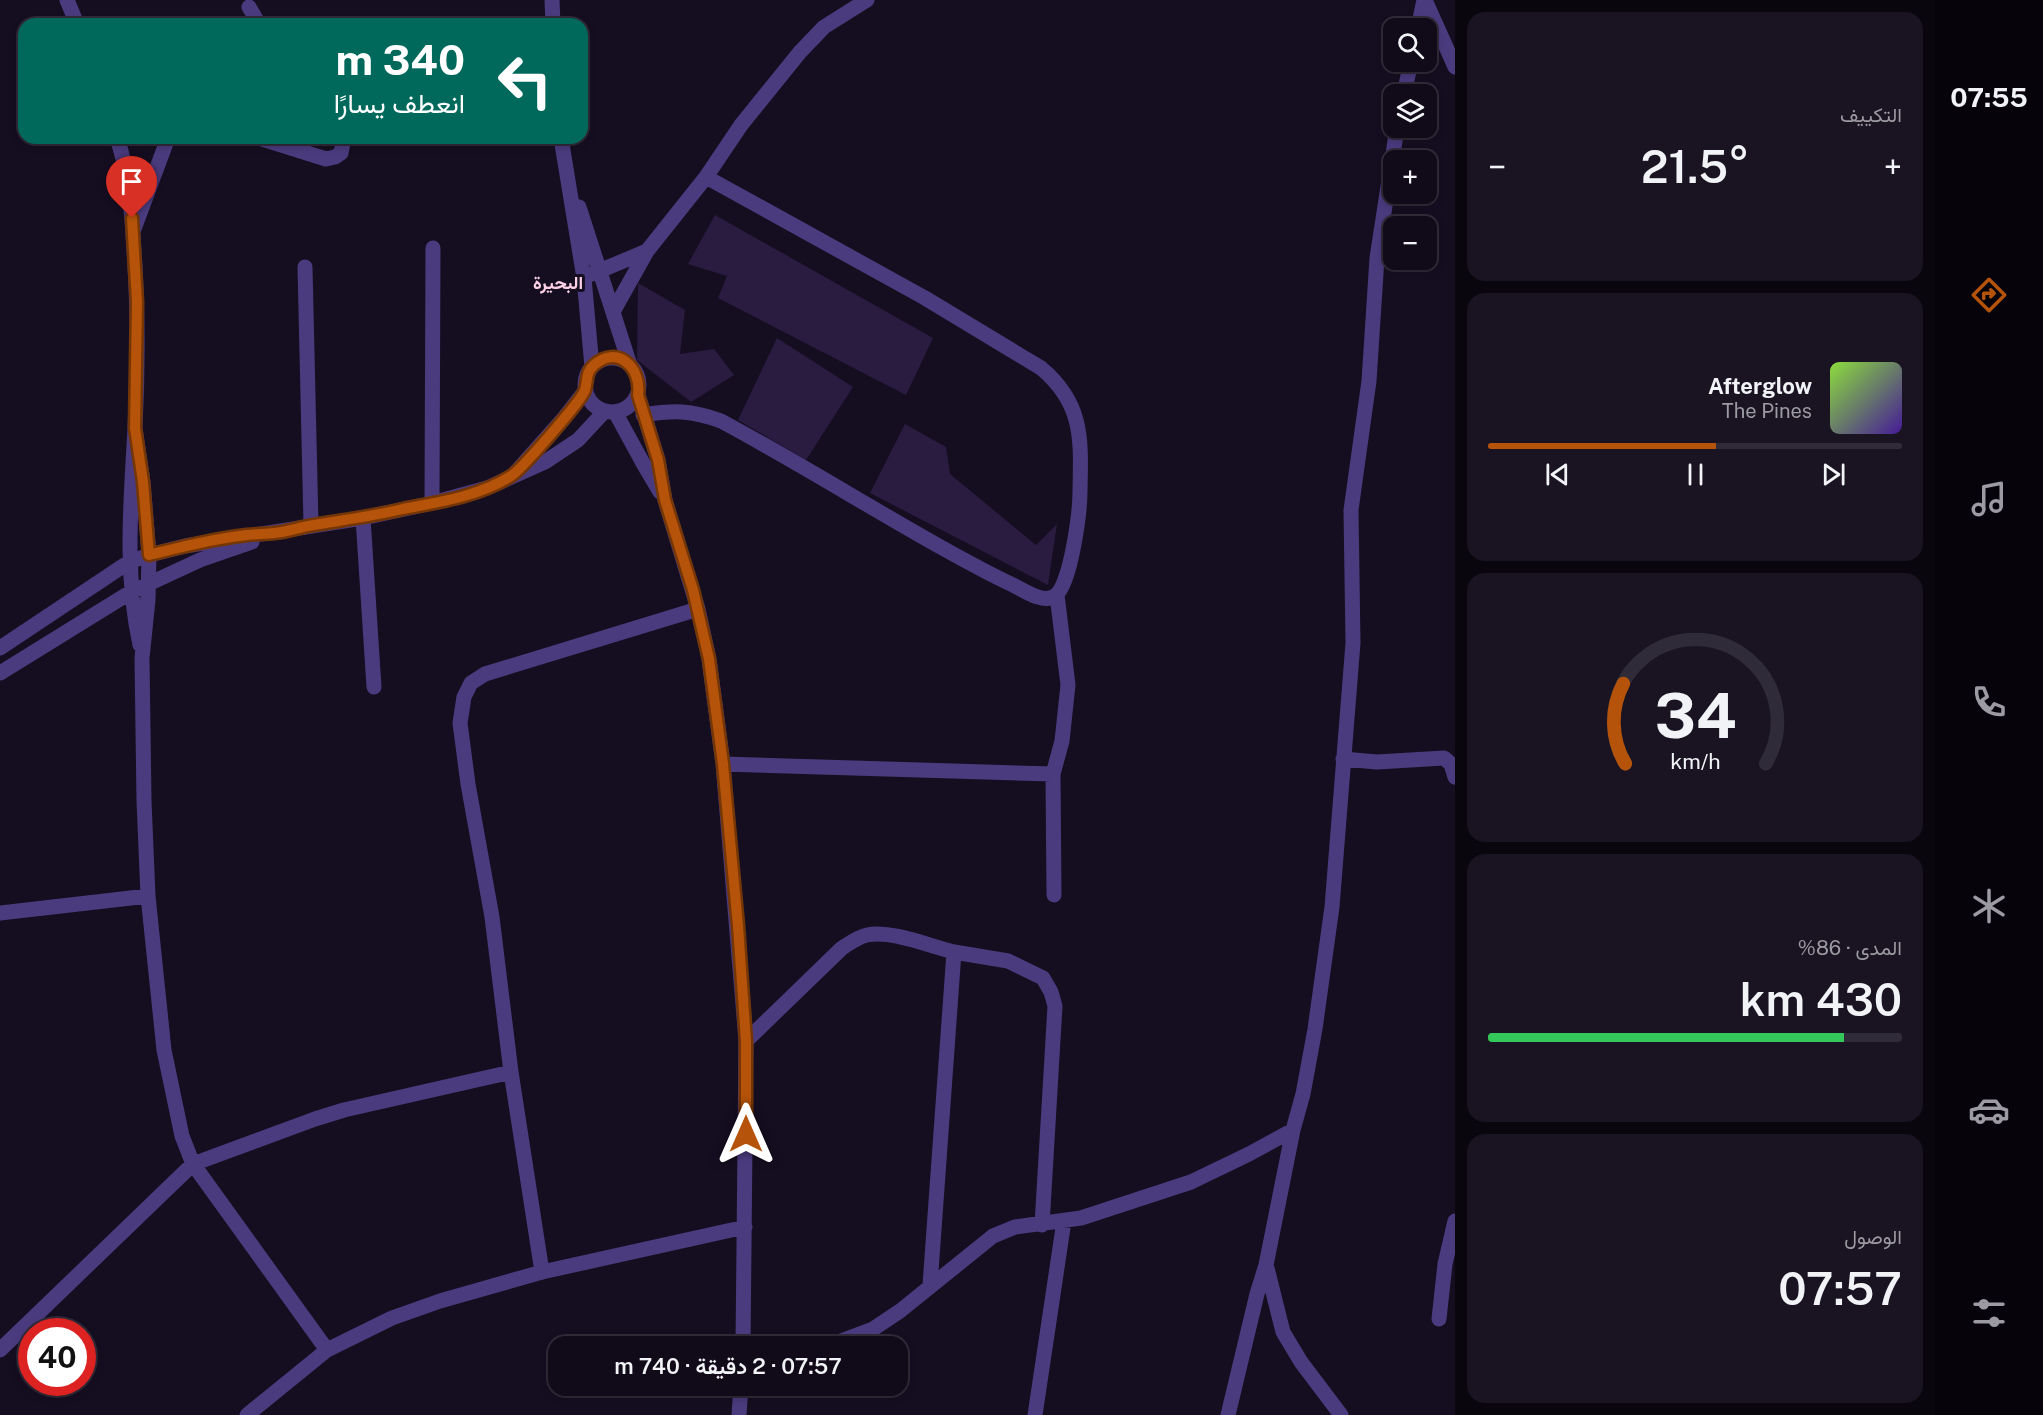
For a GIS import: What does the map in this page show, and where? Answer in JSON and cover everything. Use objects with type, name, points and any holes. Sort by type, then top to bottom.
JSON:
[{"type":"street","points":[[67,0],[74,18]]},
{"type":"street","points":[[552,0],[553,18]]},
{"type":"street","points":[[614,310],[647,250],[706,177],[741,125],[800,52],[824,27],[867,0]]},
{"type":"street","points":[[1420,18],[1424,0]]},
{"type":"street","points":[[1424,0],[1455,67]]},
{"type":"street","points":[[249,7],[255,18]]},
{"type":"street","points":[[1228,1415],[1266,1265],[1293,1130],[1303,1094],[1328,940],[1353,643],[1351,510],[1369,381],[1377,258],[1395,138]]},
{"type":"street","points":[[118,144],[130,204],[137,302],[135,428],[129,495],[129,562],[130,592],[142,658]]},
{"type":"street","points":[[133,232],[166,144]]},
{"type":"street","points":[[278,144],[326,159],[341,153],[343,144]]},
{"type":"street","points":[[514,475],[564,418],[585,390],[586,378],[591,367],[584,278],[562,144]]},
{"type":"street","points":[[566,167],[630,365]]},
{"type":"street","points":[[706,177],[934,303],[1041,368],[1057,381],[1067,395],[1074,412],[1081,448],[1080,498],[1074,545],[1065,578],[1057,595],[1068,685],[1062,741],[1053,774],[1054,895]]},
{"type":"street","points":[[432,503],[433,248]]},
{"type":"street","points":[[584,278],[647,250]]},
{"type":"street","points":[[305,267],[311,525]]},
{"type":"street","points":[[591,367],[598,362],[615,358],[623,360],[637,373],[638,395],[643,415],[658,460],[665,500],[698,609],[709,659],[723,764],[746,1041],[743,1336]]},
{"type":"street","points":[[585,390],[592,403],[610,412],[665,500]]},
{"type":"street","points":[[0,648],[129,562],[149,555],[221,539],[275,533],[311,525],[363,518],[487,488],[545,462],[578,440],[610,412],[629,406],[638,395]]},
{"type":"street","points":[[643,415],[685,411],[699,413],[721,421],[982,570],[1038,597],[1048,598],[1057,595]]},
{"type":"street","points":[[135,428],[143,482],[149,555],[149,583],[142,658],[148,896],[164,1050],[182,1136],[193,1164],[327,1350]]},
{"type":"street","points":[[363,518],[374,687]]},
{"type":"street","points":[[0,673],[130,592],[200,560],[275,533]]},
{"type":"street","points":[[542,1272],[511,1072],[492,916],[468,784],[460,723],[464,697],[471,683],[485,674],[698,609]]},
{"type":"street","points":[[1343,759],[1377,762],[1444,758],[1451,764],[1455,777]]},
{"type":"street","points":[[723,764],[1053,774]]},
{"type":"street","points":[[0,913],[148,896]]},
{"type":"street","points":[[746,1041],[842,948],[867,935],[886,934],[954,952],[1008,962],[1043,978],[1051,992],[1055,1006],[1042,1225]]},
{"type":"street","points":[[930,1285],[954,952]]},
{"type":"street","points":[[0,1350],[193,1164],[334,1113],[511,1072]]},
{"type":"street","points":[[854,1336],[873,1329],[900,1311],[993,1236],[1015,1227],[1042,1225],[1100,1213],[1191,1182],[1293,1130]]},
{"type":"street","points":[[1035,1415],[1064,1221]]},
{"type":"street","points":[[1439,1319],[1445,1264],[1455,1221]]},
{"type":"street","points":[[247,1415],[327,1350],[392,1318],[450,1298],[542,1272],[746,1227]]},
{"type":"street","points":[[1266,1265],[1283,1332],[1301,1362],[1341,1415]]},
{"type":"street","points":[[739,1415],[740,1396]]},
{"type":"building","points":[[715,215],[933,338],[906,395],[718,298],[727,276],[688,264]]},
{"type":"building","points":[[638,283],[685,310],[680,354],[714,349],[734,375],[691,402],[637,360]]},
{"type":"building","points":[[777,338],[853,387],[806,460],[738,420]]},
{"type":"building","points":[[905,424],[946,447],[950,474],[1036,545],[1057,524],[1048,585],[870,493]]},
{"type":"district","name":"البحيرة","points":[[558,282]]},
{"type":"route","points":[[132,218],[137,302],[135,428],[143,482],[149,555],[221,539],[275,533],[311,525],[363,518],[487,488],[514,475],[534,453],[585,390],[586,378],[591,367],[606,359],[615,358],[623,360],[637,373],[638,395],[643,415],[658,460],[665,500],[693,590],[709,659],[723,764],[738,926],[746,1041],[746,1134]]}]
